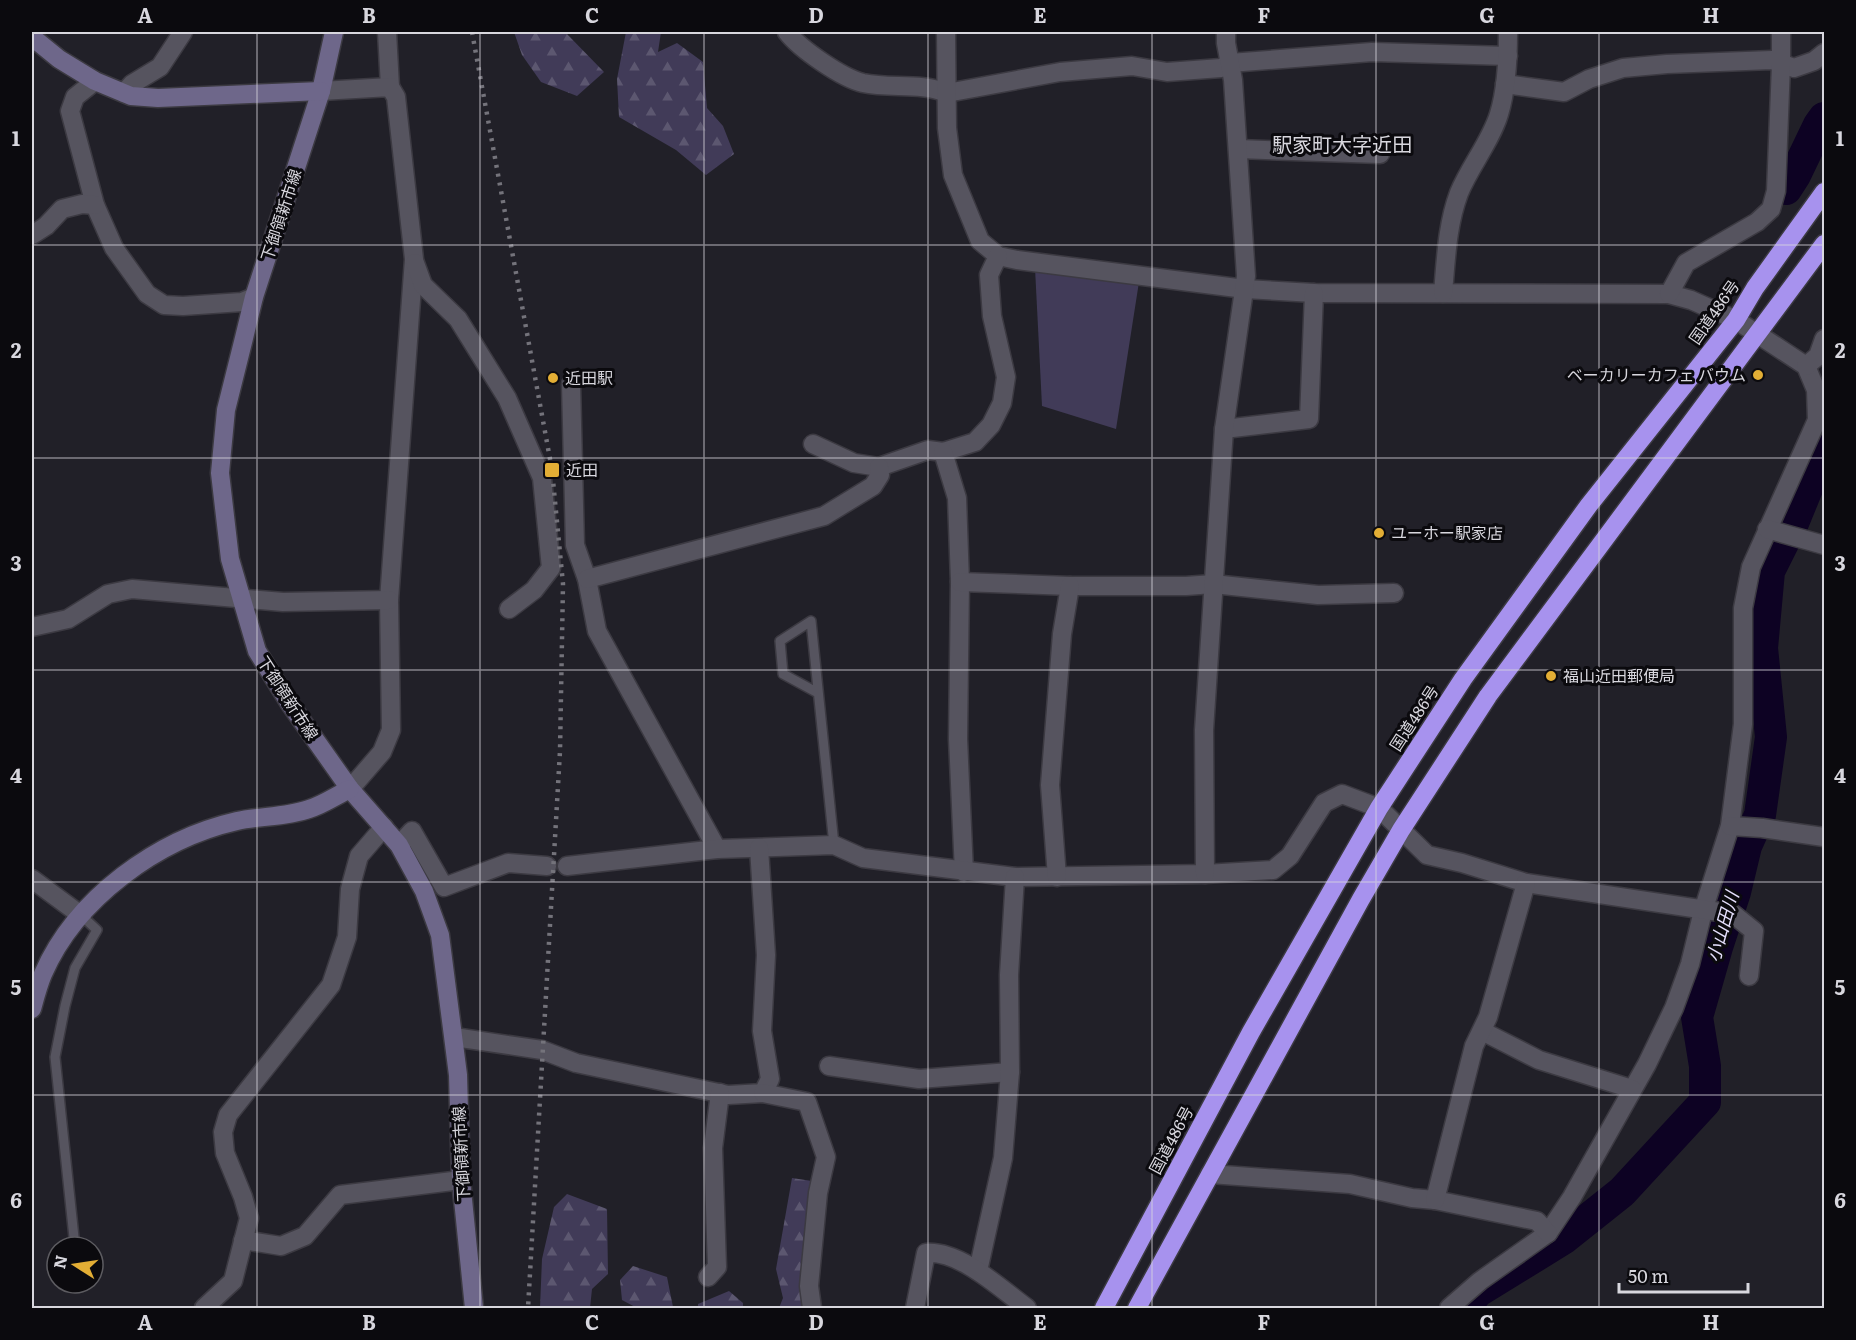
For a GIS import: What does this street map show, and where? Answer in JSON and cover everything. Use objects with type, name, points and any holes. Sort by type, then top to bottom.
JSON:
[{"type":"highway","name":"国道486号","points":[[1104,1308],[1251,1032],[1379,808],[1463,679],[1589,505],[1736,320],[1755,288],[1824,192]]},
{"type":"highway","points":[[1137,1308],[1401,830],[1488,696],[1824,244]]},
{"type":"main road","name":"下御領新市線","points":[[334,32],[321,91],[255,297],[226,410],[220,473],[230,559],[257,651],[290,704],[350,789],[399,845],[424,891],[440,935],[458,1075],[460,1180],[474,1308]]},
{"type":"main road","points":[[32,37],[59,59],[95,81],[131,96],[158,98],[321,91]]},
{"type":"main road","points":[[32,1009],[43,974],[59,944],[120,876],[170,844],[236,821],[309,810],[350,789]]},
{"type":"street","points":[[124,93],[132,84],[160,67],[183,32]]},
{"type":"street","points":[[350,789],[382,752],[391,730],[389,600],[414,259],[396,98],[390,87],[387,32]]},
{"type":"street","points":[[787,32],[796,44],[824,64],[862,83],[933,88],[947,93],[1060,72],[1132,66],[1167,72],[1221,68],[1230,63],[1372,52],[1508,56]]},
{"type":"street","points":[[946,32],[947,128],[953,175],[980,241],[998,256],[1245,289],[1314,293],[1669,294],[1690,300],[1736,320],[1806,366],[1816,390],[1817,420],[1779,533],[1751,567],[1743,608],[1746,826],[1708,912],[1674,1008],[1572,1197],[1548,1233],[1480,1281],[1449,1308]]},
{"type":"street","points":[[1204,874],[1204,730],[1213,584],[1224,429],[1246,276],[1233,80],[1226,32]]},
{"type":"street","points":[[1443,293],[1446,247],[1460,192],[1498,116],[1505,84],[1508,32]]},
{"type":"street","points":[[1669,294],[1686,263],[1757,222],[1771,209],[1776,191],[1781,65],[1780,32]]},
{"type":"street","points":[[1505,84],[1564,93],[1589,79],[1623,68],[1772,60],[1794,68],[1814,61],[1824,53]]},
{"type":"street","points":[[95,81],[75,97],[70,111],[95,205],[114,248],[147,294],[165,304],[183,306],[242,302],[255,297]]},
{"type":"street","points":[[321,91],[390,87]]},
{"type":"street","points":[[1238,149],[1380,154]]},
{"type":"street","points":[[32,235],[46,226],[62,209],[82,204],[95,205]]},
{"type":"street","points":[[813,444],[854,463],[879,467],[927,450],[943,452],[975,442],[991,425],[1002,403],[1006,377],[992,316],[989,275],[998,256]]},
{"type":"street","points":[[414,259],[423,285],[458,319],[507,398],[542,478],[551,568],[534,590],[509,609]]},
{"type":"street","points":[[1224,429],[1309,419],[1314,293]]},
{"type":"street","points":[[1806,366],[1818,356],[1824,339]]},
{"type":"street","points":[[571,384],[575,545],[587,579],[597,631],[717,849]]},
{"type":"street","points":[[943,452],[957,498],[960,582],[958,739],[964,872]]},
{"type":"street","points":[[587,579],[824,516],[873,486],[880,475],[879,467]]},
{"type":"street","points":[[542,478],[575,494]]},
{"type":"street","points":[[1779,533],[1824,545]]},
{"type":"street","points":[[960,582],[1070,586],[1213,584],[1318,595],[1394,593]]},
{"type":"street","points":[[1057,877],[1050,785],[1062,634],[1070,586]]},
{"type":"street","points":[[32,627],[68,619],[108,594],[132,589],[283,602],[389,600]]},
{"type":"street","points":[[567,866],[717,849],[834,845],[863,858],[1015,878],[1204,874],[1273,870],[1290,856],[1324,803],[1342,794],[1379,808],[1427,855],[1462,863],[1526,883],[1732,914],[1754,931],[1749,976]]},
{"type":"street","points":[[1746,826],[1824,837]]},
{"type":"street","points":[[204,1308],[233,1281],[249,1218],[225,1153],[223,1132],[228,1115],[331,985],[347,937],[350,889],[359,856],[384,827]]},
{"type":"street","points":[[399,845],[412,831],[444,887],[508,863],[547,866]]},
{"type":"street","points":[[759,848],[766,955],[762,1031],[770,1078],[763,1093]]},
{"type":"street","points":[[978,1271],[1003,1158],[1010,1072],[1009,975],[1015,878]]},
{"type":"street","points":[[32,879],[82,916]]},
{"type":"street","points":[[1435,1200],[1474,1046],[1488,1017],[1526,883]]},
{"type":"street","points":[[1482,1030],[1539,1060],[1632,1089]]},
{"type":"street","points":[[454,1036],[542,1050],[576,1063],[728,1095],[763,1093],[807,1102],[826,1157],[818,1193],[809,1286],[812,1308]]},
{"type":"street","points":[[829,1066],[919,1080],[1010,1072]]},
{"type":"street","points":[[708,1277],[717,1267],[713,1148],[720,1093]]},
{"type":"street","points":[[1210,1174],[1350,1184],[1537,1221],[1548,1233]]},
{"type":"street","points":[[243,1240],[281,1246],[305,1236],[340,1196],[460,1180]]},
{"type":"street","points":[[915,1308],[926,1253],[938,1252],[978,1271],[1027,1308]]},
{"type":"lane","points":[[818,693],[783,674],[780,641],[811,621],[834,845]]},
{"type":"lane","points":[[74,1235],[55,1057],[75,968],[97,930],[82,916]]},
{"type":"green space","points":[[514,32],[565,32],[604,72],[577,96],[541,82],[522,55]]},
{"type":"green space","points":[[626,32],[661,32],[658,52],[677,43],[703,62],[707,108],[723,126],[734,154],[706,175],[676,150],[619,117],[617,79]]},
{"type":"green space","points":[[1035,268],[1139,282],[1116,429],[1042,406]]},
{"type":"green space","points":[[792,1178],[812,1181],[804,1308],[779,1308],[783,1298],[776,1269]]},
{"type":"green space","points":[[567,1194],[607,1209],[608,1274],[592,1289],[590,1308],[540,1308],[542,1259],[554,1207]]},
{"type":"green space","points":[[633,1266],[667,1277],[673,1307],[637,1308],[622,1300],[620,1280]]},
{"type":"green space","points":[[729,1291],[743,1303],[743,1308],[698,1308],[698,1304]]},
{"type":"waterway","name":"小山田川","points":[[1786,189],[1824,118]]},
{"type":"waterway","name":"小山田川","points":[[1465,1308],[1477,1292],[1563,1239],[1622,1192],[1705,1102],[1705,1066],[1697,1017],[1735,892],[1746,846],[1760,815],[1771,737],[1762,648],[1769,571],[1793,523],[1824,447]]},
{"type":"railway","points":[[472,32],[552,470],[563,584],[560,751],[528,1308]]},
{"type":"place","name":"ベーカリーカフェ バウム","points":[[1758,375]]},
{"type":"place","name":"近田駅","points":[[553,378]]},
{"type":"place","name":"近田","points":[[552,470]]},
{"type":"place","name":"ユーホー駅家店","points":[[1379,533]]},
{"type":"place","name":"福山近田郵便局","points":[[1551,676]]},
{"type":"district","name":"駅家町大字近田","points":[[1342,145]]}]
